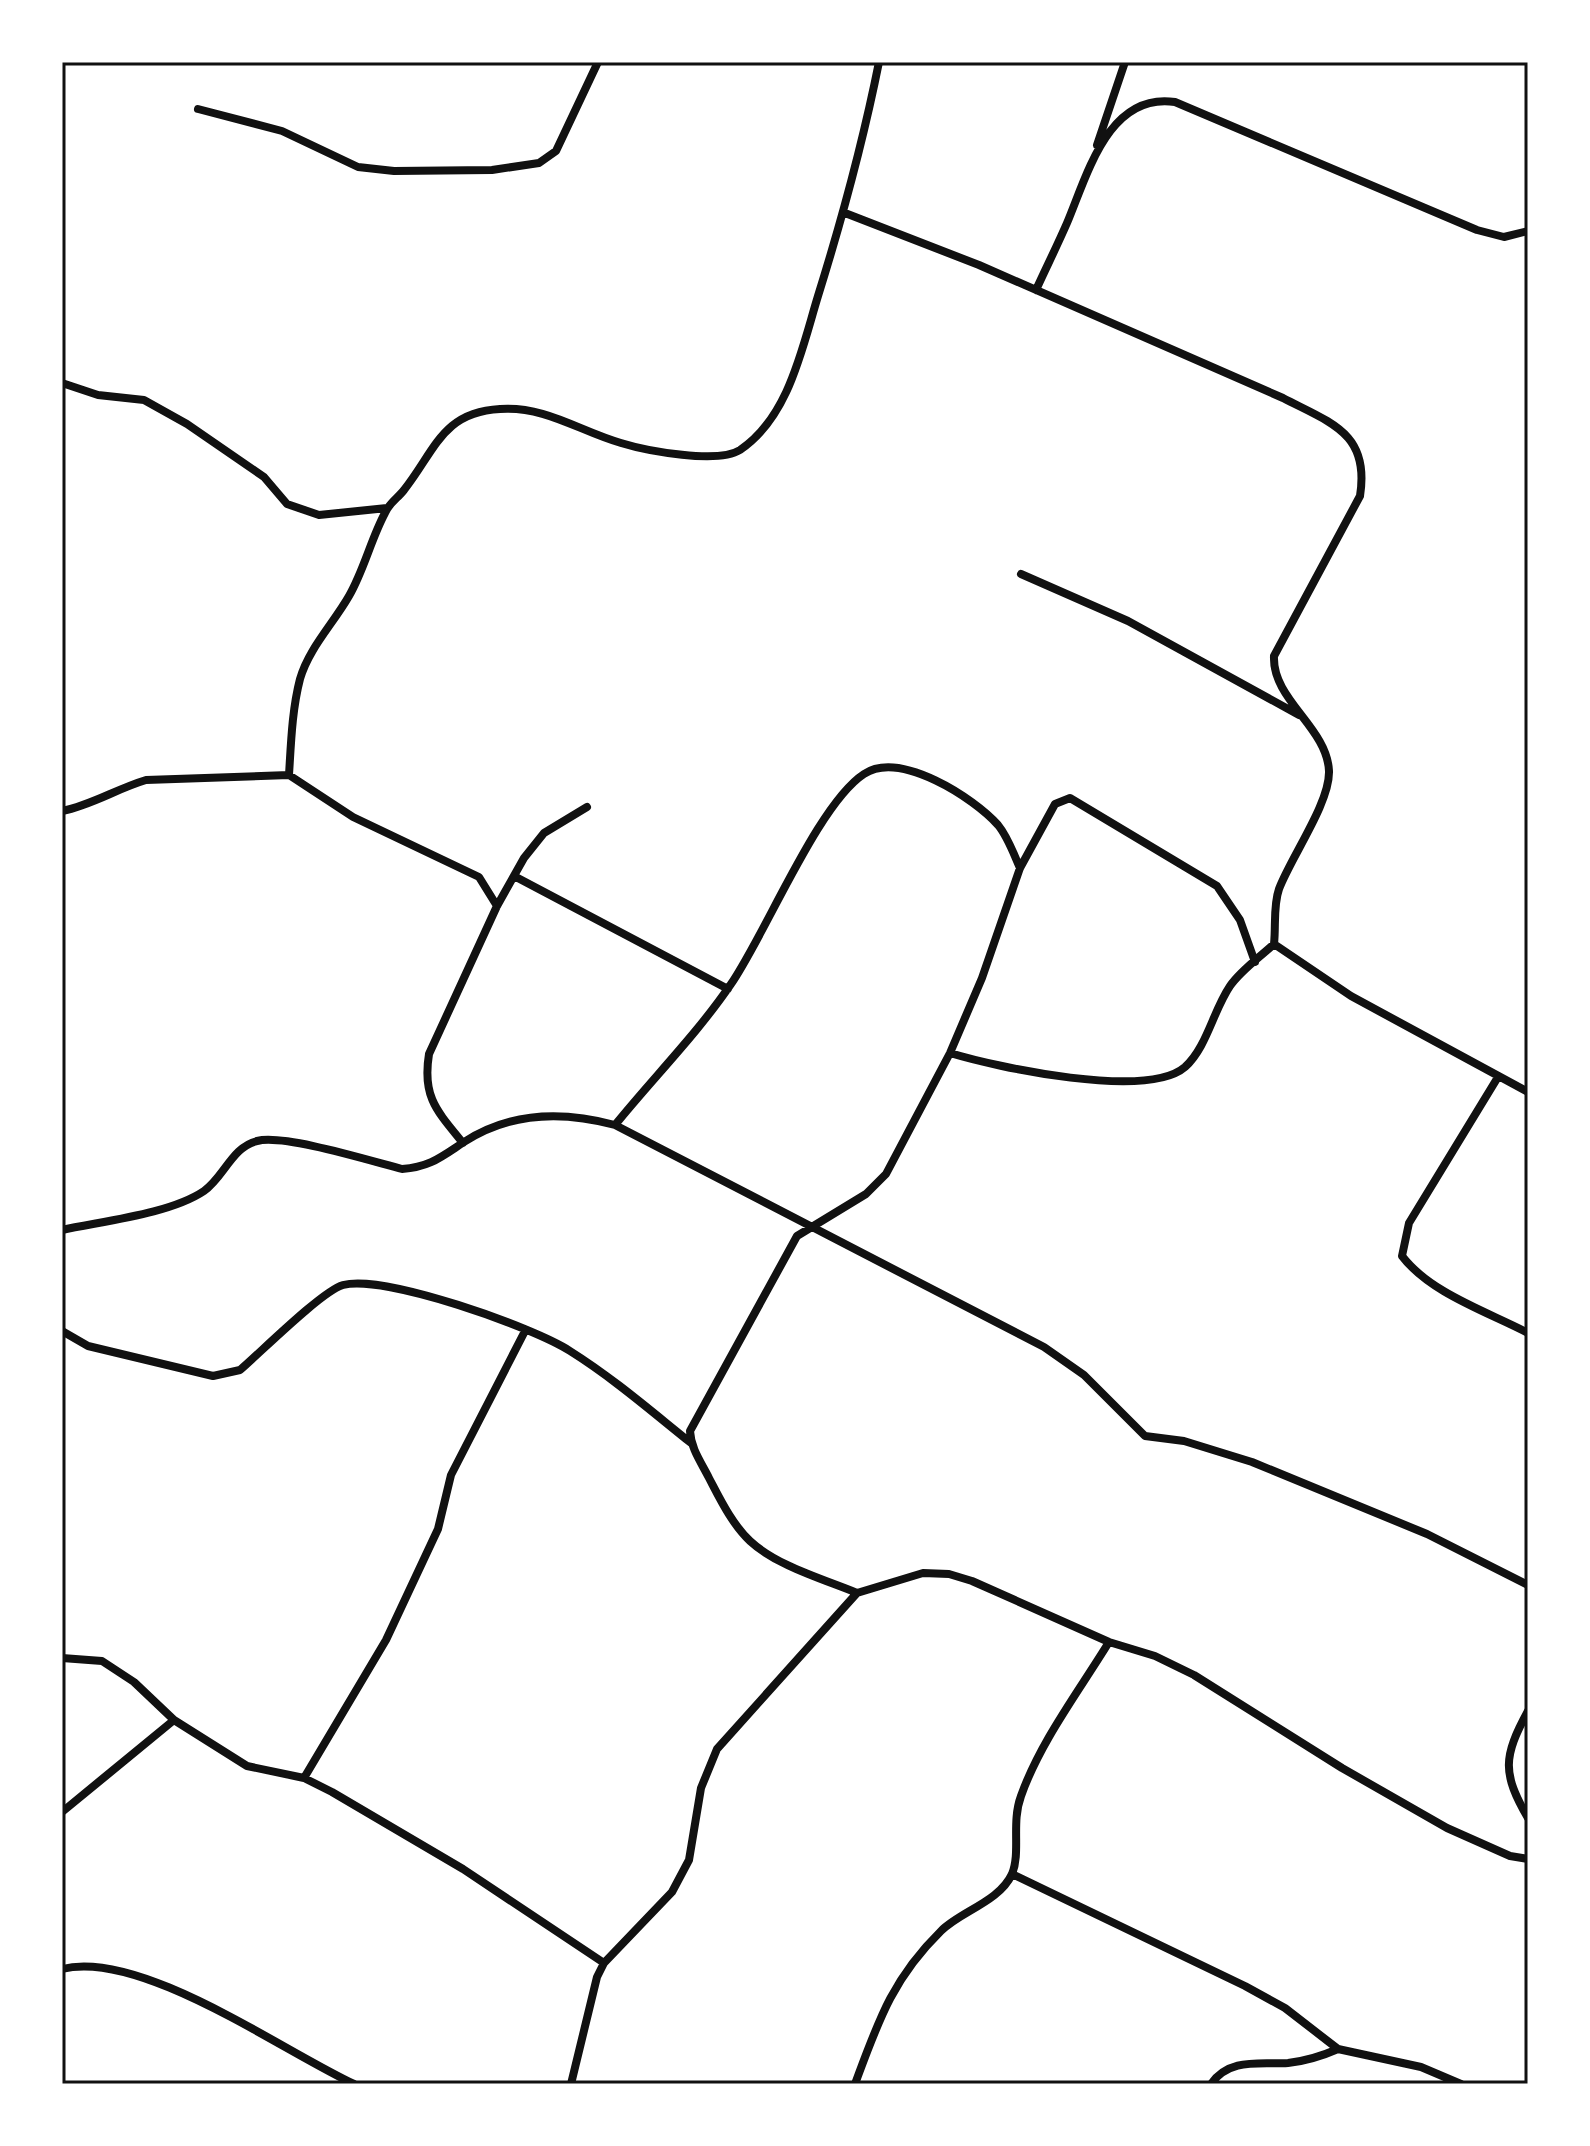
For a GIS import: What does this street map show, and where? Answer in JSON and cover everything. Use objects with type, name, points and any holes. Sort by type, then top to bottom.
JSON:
[{"type":"street","points":[[198,109],[282,131],[358,167],[394,171],[492,170],[539,163],[556,151],[598,62]]},
{"type":"street","points":[[289,775],[294,709],[307,660],[351,594],[387,508],[404,490],[446,428],[467,415],[498,409],[544,413],[622,443],[724,456],[738,451],[760,433],[800,361],[845,213],[879,62]]},
{"type":"street","points":[[1036,290],[1092,158],[1125,62]]},
{"type":"street","points":[[1092,158],[1114,127],[1144,103],[1175,102],[1477,230],[1504,237],[1528,231]]},
{"type":"street","points":[[845,213],[1036,290],[1283,398],[1328,421],[1358,452],[1364,470],[1360,496],[1274,656],[1273,671],[1327,760],[1328,781],[1279,891],[1274,944],[1230,985],[1193,1056],[1171,1074],[1136,1079],[1032,1075],[950,1053]]},
{"type":"street","points":[[62,383],[98,395],[144,400],[187,424],[264,477],[287,504],[319,515],[387,508]]},
{"type":"street","points":[[1021,574],[1128,621],[1303,718]]},
{"type":"street","points":[[615,1125],[728,989],[751,954],[810,844],[845,793],[866,772],[881,768],[920,773],[980,806],[1001,828],[1020,868]]},
{"type":"street","points":[[62,811],[93,804],[126,786],[146,780],[289,775],[353,817],[479,877],[497,906]]},
{"type":"street","points":[[691,1443],[693,1421],[791,1245],[810,1226],[877,1185],[923,1110],[982,978],[1020,868],[1055,804],[1070,798],[1217,886],[1240,920],[1255,962]]},
{"type":"street","points":[[463,1143],[432,1104],[425,1079],[429,1054],[497,906],[514,876],[544,833],[587,807]]},
{"type":"street","points":[[514,876],[728,989]]},
{"type":"street","points":[[1274,944],[1351,996],[1528,1092]]},
{"type":"street","points":[[1498,1077],[1409,1223],[1402,1256],[1412,1269],[1433,1283],[1528,1333]]},
{"type":"street","points":[[62,1230],[176,1205],[194,1197],[207,1189],[239,1150],[256,1141],[287,1143],[402,1169],[424,1167],[440,1161],[492,1126],[540,1116],[579,1117],[615,1125],[1044,1347],[1084,1375],[1145,1436],[1184,1441],[1252,1462],[1427,1534],[1528,1585]]},
{"type":"street","points":[[62,1331],[88,1346],[213,1376],[230,1374],[250,1362],[322,1296],[341,1285],[355,1283],[403,1288],[525,1331],[566,1349],[613,1381],[691,1443],[736,1524],[751,1542],[776,1558],[857,1593]]},
{"type":"street","points":[[304,1778],[386,1640],[438,1529],[451,1475],[525,1331]]},
{"type":"street","points":[[571,2084],[597,1977],[604,1963],[672,1892],[689,1860],[701,1788],[717,1749],[857,1593],[923,1573],[949,1574],[991,1589],[1109,1642],[1155,1656],[1194,1675],[1342,1768],[1447,1828],[1510,1856],[1528,1859]]},
{"type":"street","points":[[855,2084],[885,2004],[906,1970],[943,1929],[1004,1885],[1012,1874],[1015,1859],[1014,1820],[1021,1795],[1036,1762],[1109,1642]]},
{"type":"street","points":[[62,1658],[102,1661],[134,1682],[174,1720],[247,1766],[304,1778],[463,1869],[604,1963]]},
{"type":"street","points":[[1528,1711],[1515,1735],[1508,1769],[1510,1785],[1528,1818]]},
{"type":"street","points":[[62,1812],[174,1720]]},
{"type":"street","points":[[1012,1874],[1245,1986],[1285,2008],[1338,2049],[1421,2067],[1461,2084]]},
{"type":"street","points":[[62,1969],[82,1964],[114,1968],[168,1989],[354,2084]]},
{"type":"street","points":[[1211,2084],[1217,2076],[1233,2067],[1251,2062],[1288,2063],[1338,2049]]}]
